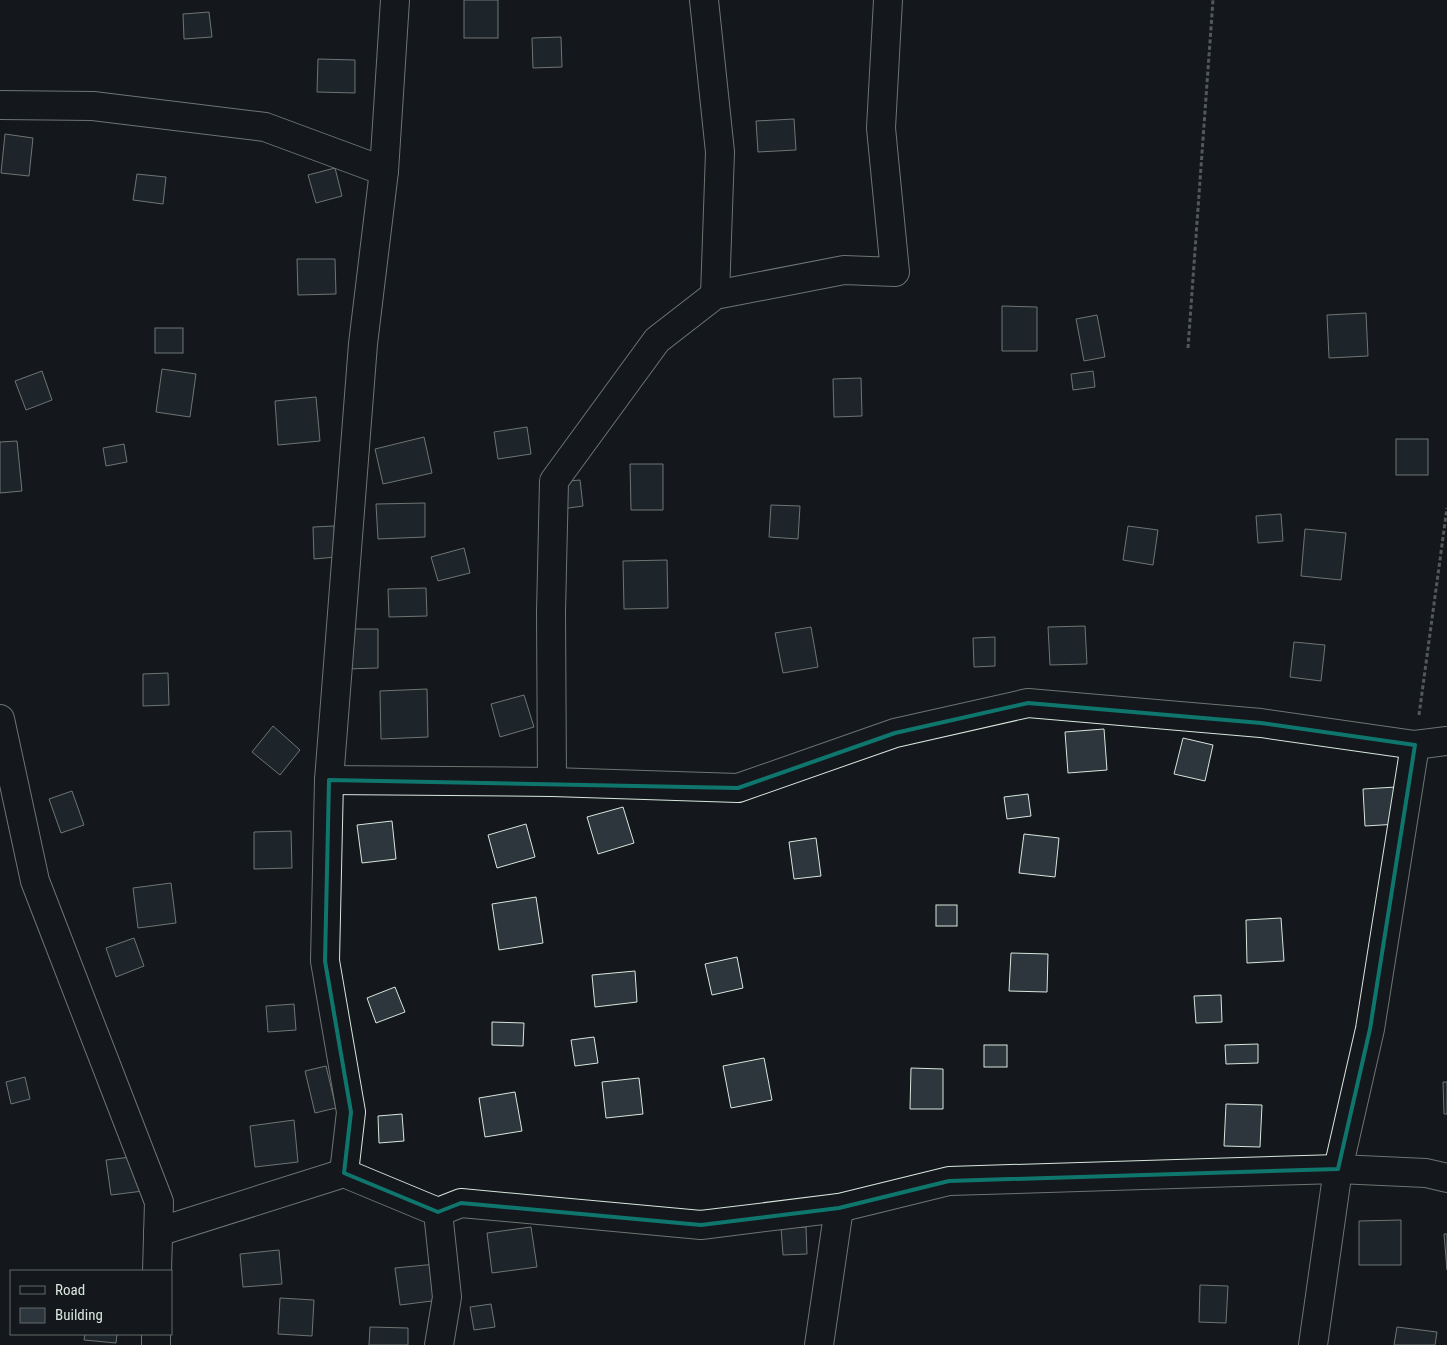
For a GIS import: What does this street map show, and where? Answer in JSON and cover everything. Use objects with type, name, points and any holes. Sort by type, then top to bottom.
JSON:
[{"type":"street","points":[[344,1173],[351,1112],[325,960],[329,780],[363,344],[384,171],[395,0]]},
{"type":"street","points":[[704,0],[720,152],[715,295]]},
{"type":"street","points":[[552,782],[551,612],[554,481],[657,340],[715,295],[844,270],[895,272],[881,128],[888,0]]},
{"type":"street","points":[[0,105],[93,106],[265,127],[384,171]]},
{"type":"street","points":[[329,780],[552,782],[738,788],[895,733],[1028,704],[1261,722],[1416,745],[1447,741]]},
{"type":"street","points":[[0,719],[35,881],[159,1202],[157,1270]]},
{"type":"street","points":[[1313,1345],[1338,1169],[1370,1029],[1416,745]]},
{"type":"street","points":[[158,1232],[344,1173],[438,1212],[461,1203],[701,1225],[839,1208],[949,1181],[1338,1169],[1426,1173],[1447,1178]]},
{"type":"street","points":[[819,1345],[839,1208]]},
{"type":"street","points":[[438,1212],[447,1297],[439,1345]]},
{"type":"path","points":[[1188,348],[1213,0]]},
{"type":"path","points":[[1416,745],[1447,508]]},
{"type":"highlighted area","points":[[1028,703],[1261,723],[1415,745],[1370,1029],[1338,1169],[949,1181],[839,1208],[701,1225],[461,1203],[438,1212],[344,1173],[351,1112],[325,961],[329,780],[738,788],[895,733]]},
{"type":"building","points":[[464,0],[498,0],[498,38],[464,38]]},
{"type":"building","points":[[209,12],[212,37],[184,39],[183,14]]},
{"type":"building","points":[[561,37],[562,67],[533,68],[532,38]]},
{"type":"building","points":[[318,59],[355,60],[355,93],[317,92]]},
{"type":"building","points":[[794,119],[796,150],[758,152],[756,121]]},
{"type":"building","points":[[5,134],[33,138],[29,176],[1,173]]},
{"type":"building","points":[[335,168],[342,196],[316,203],[308,175]]},
{"type":"building","points":[[137,174],[166,177],[163,204],[133,200]]},
{"type":"building","points":[[297,259],[335,259],[336,294],[298,295]]},
{"type":"building","points":[[1002,306],[1037,307],[1037,351],[1002,351]]},
{"type":"building","points":[[1366,313],[1368,356],[1329,358],[1327,315]]},
{"type":"building","points":[[1097,315],[1105,357],[1084,361],[1076,319]]},
{"type":"building","points":[[155,328],[183,328],[183,353],[155,353]]},
{"type":"building","points":[[162,369],[196,374],[190,417],[156,412]]},
{"type":"building","points":[[42,371],[52,400],[26,410],[15,381]]},
{"type":"building","points":[[1093,371],[1095,387],[1073,390],[1071,374]]},
{"type":"building","points":[[861,378],[862,416],[834,417],[833,379]]},
{"type":"building","points":[[316,397],[320,441],[278,445],[275,401]]},
{"type":"building","points":[[527,427],[531,454],[498,459],[494,432]]},
{"type":"building","points":[[424,437],[432,473],[383,484],[375,449]]},
{"type":"building","points":[[1396,439],[1428,439],[1428,475],[1396,475]]},
{"type":"building","points":[[17,441],[22,491],[0,493],[0,442]]},
{"type":"building","points":[[124,444],[127,462],[106,466],[103,448]]},
{"type":"building","points":[[630,464],[663,464],[663,510],[631,510]]},
{"type":"building","points":[[580,480],[583,506],[562,509],[559,482]]},
{"type":"building","points":[[425,503],[425,537],[378,539],[376,504]]},
{"type":"building","points":[[771,505],[800,506],[798,539],[769,537]]},
{"type":"building","points":[[1281,514],[1283,541],[1258,543],[1256,516]]},
{"type":"building","points":[[334,526],[336,557],[314,559],[313,527]]},
{"type":"building","points":[[1128,526],[1158,530],[1153,565],[1123,560]]},
{"type":"building","points":[[1305,529],[1346,533],[1341,580],[1301,576]]},
{"type":"building","points":[[464,548],[470,573],[438,581],[431,557]]},
{"type":"building","points":[[667,560],[668,608],[624,609],[623,561]]},
{"type":"building","points":[[426,588],[427,616],[389,617],[388,589]]},
{"type":"building","points":[[1085,626],[1087,664],[1050,665],[1048,627]]},
{"type":"building","points":[[811,627],[818,667],[783,673],[775,633]]},
{"type":"building","points":[[345,629],[378,629],[378,668],[345,669]]},
{"type":"building","points":[[995,637],[995,666],[974,667],[973,638]]},
{"type":"building","points":[[1294,642],[1325,645],[1321,681],[1290,677]]},
{"type":"building","points":[[168,673],[169,705],[143,706],[143,674]]},
{"type":"building","points":[[427,689],[428,737],[381,739],[380,691]]},
{"type":"building","points":[[524,695],[534,727],[500,737],[491,704]]},
{"type":"building","points":[[273,726],[300,750],[280,775],[252,752]]},
{"type":"building","points":[[1104,729],[1107,770],[1068,773],[1065,732]]},
{"type":"building","points":[[1183,738],[1213,745],[1205,781],[1174,774]]},
{"type":"building","points":[[1396,787],[1398,824],[1365,826],[1363,789]]},
{"type":"building","points":[[72,791],[84,825],[61,833],[49,799]]},
{"type":"building","points":[[1028,794],[1031,816],[1007,819],[1004,797]]},
{"type":"building","points":[[623,807],[634,843],[598,854],[587,817]]},
{"type":"building","points":[[392,821],[396,859],[362,863],[357,825]]},
{"type":"building","points":[[526,824],[535,857],[497,868],[488,835]]},
{"type":"building","points":[[291,831],[292,868],[254,869],[254,832]]},
{"type":"building","points":[[1024,834],[1059,838],[1055,877],[1019,873]]},
{"type":"building","points":[[816,838],[821,876],[794,879],[789,842]]},
{"type":"building","points":[[171,883],[176,923],[138,928],[133,888]]},
{"type":"building","points":[[536,897],[543,943],[499,950],[492,904]]},
{"type":"building","points":[[936,905],[957,905],[957,926],[936,926]]},
{"type":"building","points":[[1281,918],[1284,961],[1247,963],[1246,920]]},
{"type":"building","points":[[134,938],[144,966],[116,977],[106,948]]},
{"type":"building","points":[[1011,953],[1048,954],[1047,992],[1009,991]]},
{"type":"building","points":[[737,957],[743,988],[712,995],[705,964]]},
{"type":"building","points":[[635,971],[637,1002],[595,1007],[592,975]]},
{"type":"building","points":[[395,987],[405,1012],[376,1023],[367,998]]},
{"type":"building","points":[[1221,995],[1222,1022],[1196,1023],[1194,996]]},
{"type":"building","points":[[294,1004],[296,1030],[268,1032],[266,1006]]},
{"type":"building","points":[[492,1022],[524,1023],[523,1046],[492,1045]]},
{"type":"building","points":[[594,1037],[598,1063],[575,1066],[571,1040]]},
{"type":"building","points":[[1258,1044],[1258,1063],[1226,1064],[1225,1045]]},
{"type":"building","points":[[984,1045],[1007,1045],[1007,1067],[984,1067]]},
{"type":"building","points":[[764,1058],[772,1100],[731,1108],[723,1066]]},
{"type":"building","points":[[326,1066],[336,1108],[315,1113],[305,1071]]},
{"type":"building","points":[[911,1068],[943,1069],[943,1109],[910,1109]]},
{"type":"building","points":[[25,1077],[30,1099],[11,1104],[6,1082]]},
{"type":"building","points":[[639,1078],[643,1114],[606,1118],[602,1082]]},
{"type":"building","points":[[1443,1082],[1447,1082],[1447,1114],[1444,1114]]},
{"type":"building","points":[[515,1092],[522,1131],[485,1137],[479,1098]]},
{"type":"building","points":[[1226,1104],[1262,1105],[1260,1147],[1224,1146]]},
{"type":"building","points":[[402,1114],[404,1141],[379,1143],[378,1116]]},
{"type":"building","points":[[294,1120],[298,1162],[255,1167],[250,1126]]},
{"type":"building","points":[[139,1156],[143,1191],[111,1195],[106,1160]]},
{"type":"building","points":[[1401,1220],[1401,1265],[1359,1265],[1359,1221]]},
{"type":"building","points":[[531,1227],[537,1267],[492,1273],[487,1233]]},
{"type":"building","points":[[806,1227],[807,1254],[783,1255],[781,1228]]},
{"type":"building","points":[[1444,1234],[1447,1234],[1447,1270]]},
{"type":"building","points":[[279,1250],[282,1284],[243,1287],[240,1254]]},
{"type":"building","points":[[436,1264],[440,1300],[400,1305],[395,1268]]},
{"type":"building","points":[[1200,1285],[1228,1286],[1226,1323],[1199,1322]]},
{"type":"building","points":[[280,1298],[314,1300],[312,1336],[278,1334]]},
{"type":"building","points":[[491,1304],[495,1327],[474,1330],[470,1307]]},
{"type":"building","points":[[370,1327],[408,1328],[408,1345],[369,1345]]},
{"type":"building","points":[[1397,1327],[1437,1332],[1435,1345],[1394,1345]]},
{"type":"building","points":[[85,1335],[117,1335],[116,1343],[84,1340]]}]
